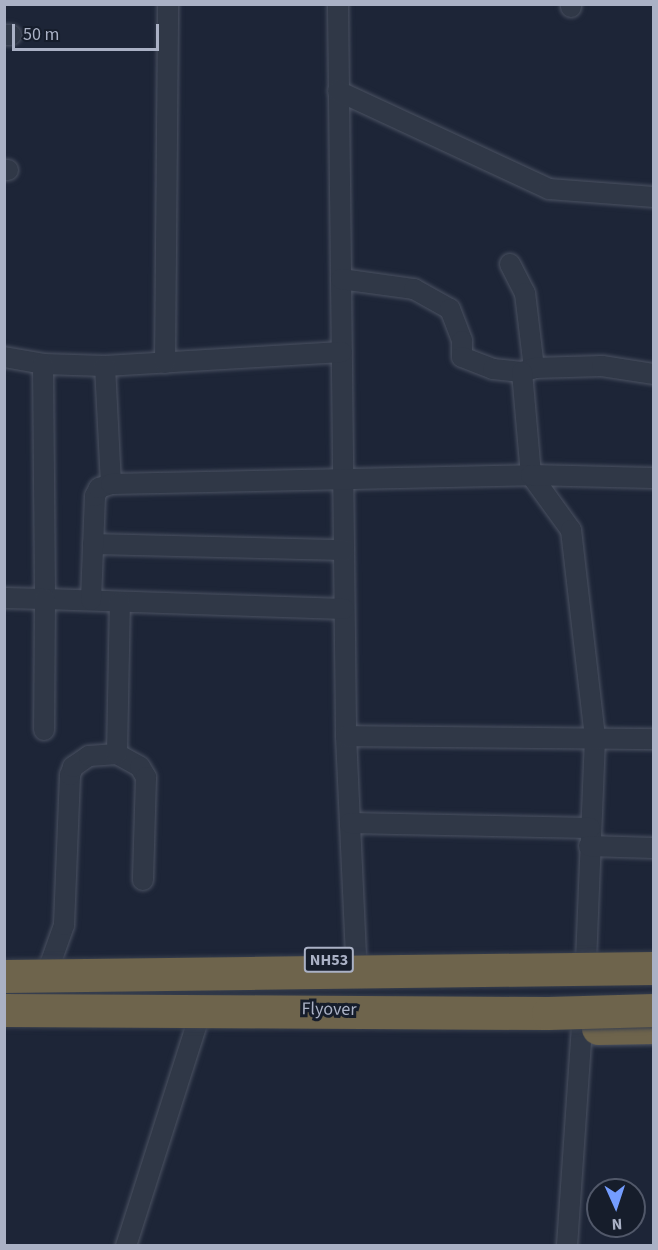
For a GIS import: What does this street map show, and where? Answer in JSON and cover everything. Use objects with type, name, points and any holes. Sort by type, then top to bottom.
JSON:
[{"type":"highway","name":"NH53","points":[[4,970],[48,970],[146,960],[586,962],[654,960]]},
{"type":"highway","points":[[352,1021],[356,960]]},
{"type":"highway","name":"NH53","points":[[4,976],[654,968]]},
{"type":"highway","name":"Flyover","points":[[4,1010],[548,1013],[654,1010]]},
{"type":"highway","points":[[4,1020],[352,1021],[582,1028],[654,1027]]},
{"type":"street","points":[[165,363],[168,4]]},
{"type":"street","points":[[338,4],[346,736],[356,960]]},
{"type":"street","points":[[339,91],[549,189],[654,197]]},
{"type":"street","points":[[510,264],[525,293],[531,475],[571,530],[594,738],[586,962]]},
{"type":"street","points":[[341,279],[414,289],[450,309],[462,341],[462,357],[493,369],[528,370],[602,366],[654,374]]},
{"type":"street","points":[[4,357],[44,364],[105,366],[342,352]]},
{"type":"street","points":[[44,364],[44,730]]},
{"type":"street","points":[[105,366],[111,484]]},
{"type":"street","points":[[91,600],[94,496],[99,488],[111,484],[531,475],[654,478]]},
{"type":"street","points":[[93,544],[344,550]]},
{"type":"street","points":[[4,598],[344,609]]},
{"type":"street","points":[[117,754],[120,602]]},
{"type":"street","points":[[346,736],[654,739]]},
{"type":"street","points":[[48,970],[64,925],[70,775],[73,767],[89,756],[117,754],[141,767],[146,777],[143,880]]},
{"type":"street","points":[[350,823],[590,837],[654,848]]},
{"type":"street","points":[[126,1245],[198,1021]]},
{"type":"street","points":[[567,1245],[582,1028]]}]
